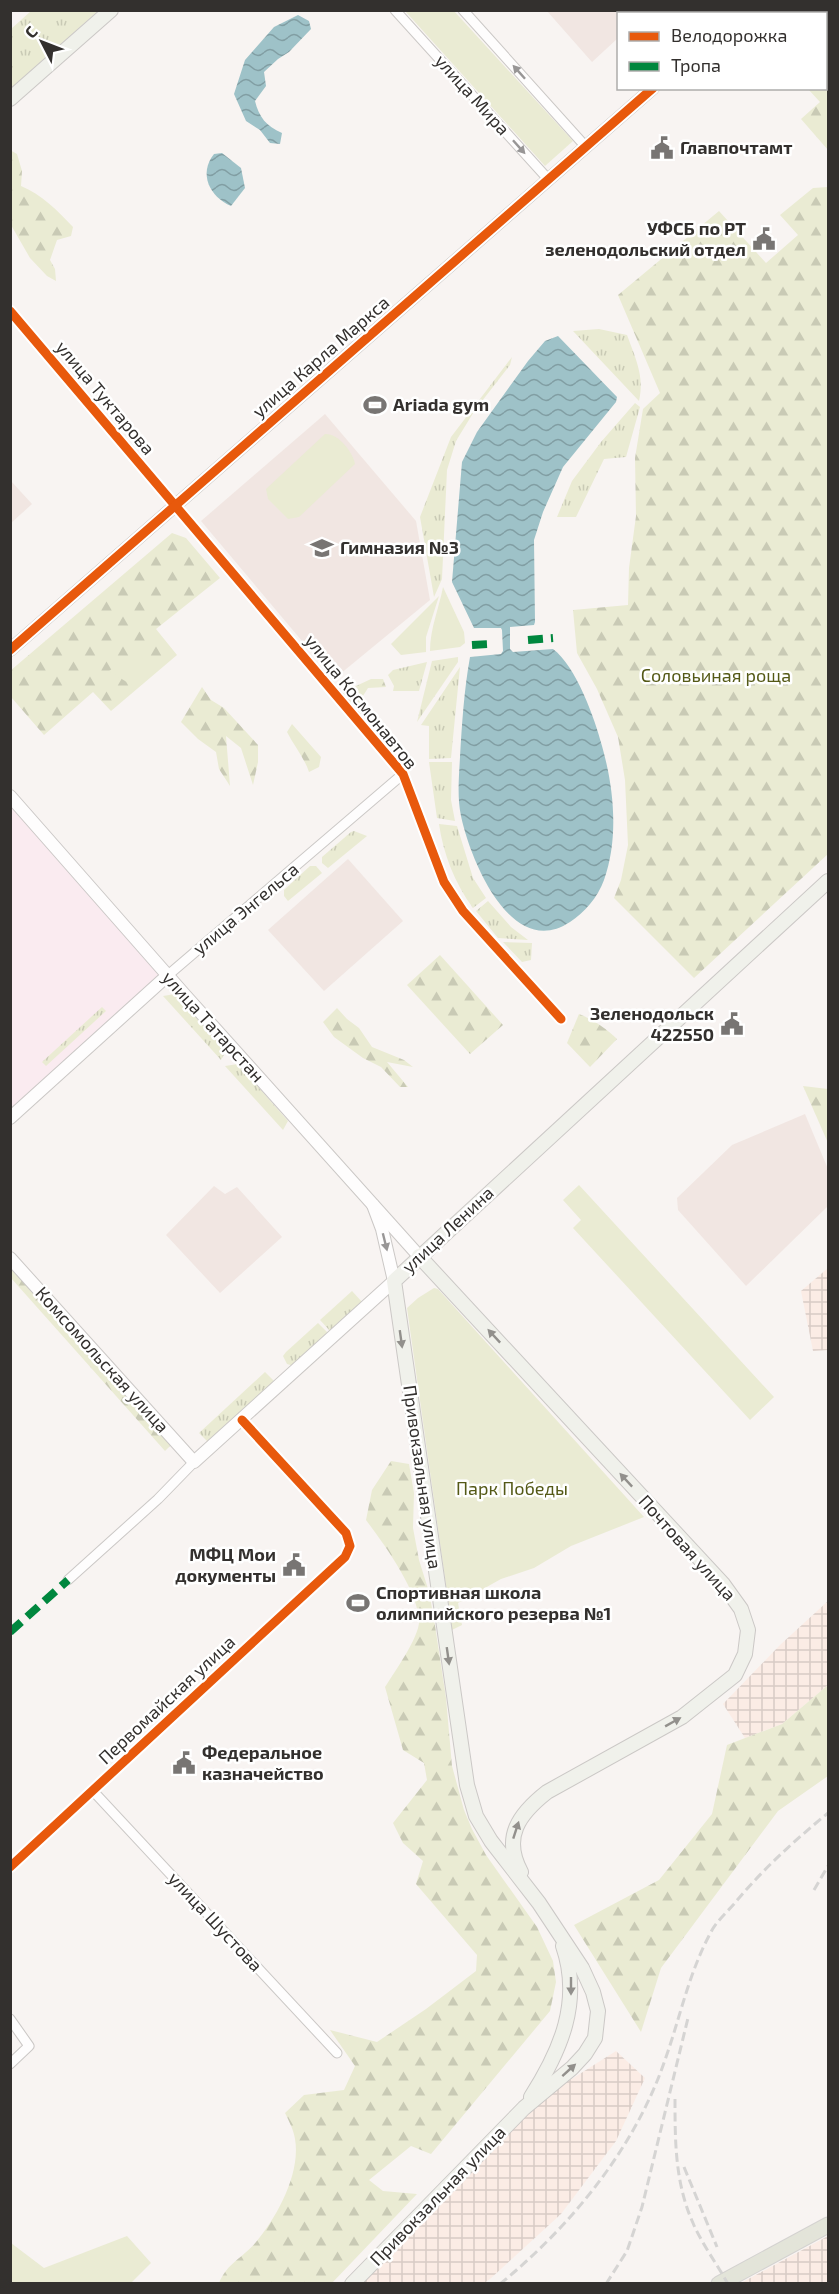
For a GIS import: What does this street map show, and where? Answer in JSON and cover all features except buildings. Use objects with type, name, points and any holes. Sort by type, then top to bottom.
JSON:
[{"type":"main road","points":[[10,99],[111,10]]},
{"type":"main road","name":"улица Ленина","points":[[394,1281],[828,881]]},
{"type":"main road","name":"Почтовая улица","points":[[419,1256],[723,1584],[741,1609],[748,1630],[745,1654],[735,1675],[709,1698],[682,1717],[547,1792],[529,1806],[516,1825],[512,1843],[516,1863],[538,1903]]},
{"type":"main road","name":"Привокзальная улица","points":[[394,1281],[467,1785],[476,1816],[491,1841],[538,1903]]},
{"type":"main road","points":[[524,2108],[572,2068],[585,2054],[595,2038],[598,2022],[598,2011],[586,1976],[538,1903]]},
{"type":"main road","points":[[524,2108],[545,2075],[566,2026],[571,1997],[571,1974],[557,1930]]},
{"type":"main road","name":"Привокзальная улица","points":[[351,2283],[524,2108]]},
{"type":"main road","points":[[718,2283],[828,2225]]},
{"type":"street","name":"улица Мира","points":[[395,10],[548,179]]},
{"type":"street","points":[[463,10],[586,147]]},
{"type":"street","name":"улица Карла Маркса","points":[[10,650],[651,90]]},
{"type":"street","name":"улица Туктарова","points":[[10,312],[175,506]]},
{"type":"street","name":"улица Космонавтов","points":[[175,506],[403,774],[444,882],[463,911],[561,1019]]},
{"type":"street","name":"улица Энгельса","points":[[10,1118],[167,976],[403,774]]},
{"type":"street","name":"улица Татарстан","points":[[10,796],[167,976],[419,1256]]},
{"type":"street","points":[[373,1204],[382,1229],[394,1281]]},
{"type":"street","name":"Комсомольская улица","points":[[10,1258],[194,1462]]},
{"type":"street","name":"улица Ленина","points":[[68,1580],[394,1281]]},
{"type":"street","name":"Первомайская улица","points":[[10,1867],[345,1557],[350,1546],[346,1533],[242,1420]]},
{"type":"street","name":"улица Шустова","points":[[93,1791],[337,2054]]},
{"type":"street","points":[[10,2019],[29,2046],[10,2064]]},
{"type":"shaded area","points":[[547,11],[650,11],[617,12],[617,39],[592,62]]},
{"type":"shaded area","name":"Гимназия №3","points":[[325,414],[416,521],[430,600],[334,679],[201,521]]},
{"type":"shaded area","points":[[10,480],[32,504],[11,523],[10,523]]},
{"type":"shaded area","points":[[11,805],[162,975],[10,1113]]},
{"type":"shaded area","points":[[348,859],[403,921],[324,991],[268,930]]},
{"type":"shaded area","points":[[805,1114],[828,1169],[828,1206],[746,1286],[678,1210],[677,1198],[732,1145]]},
{"type":"shaded area","points":[[214,1186],[225,1194],[237,1187],[282,1237],[220,1293],[166,1235]]},
{"type":"shaded area","points":[[828,1268],[828,1350],[813,1351],[801,1291]]},
{"type":"shaded area","points":[[828,1601],[828,1685],[782,1724],[745,1738],[723,1704],[780,1645]]},
{"type":"shaded area","points":[[616,2051],[645,2078],[616,2141],[561,2214],[490,2279],[483,2284],[359,2284],[548,2094]]},
{"type":"shaded area","points":[[828,2236],[828,2283],[741,2283]]},
{"type":"green space","points":[[31,11],[98,11],[11,89],[11,29]]},
{"type":"green space","points":[[405,11],[454,11],[573,141],[545,166]]},
{"type":"green space","points":[[827,52],[828,150],[801,119],[820,102],[809,90],[827,90]]},
{"type":"green space","points":[[10,150],[17,154],[22,171],[21,186],[42,198],[73,227],[71,236],[57,240],[50,260],[55,269],[56,281],[47,276],[30,258],[11,225]]},
{"type":"green space","name":"Соловьиная роща","points":[[828,187],[828,854],[694,978],[614,898],[621,880],[628,845],[625,780],[618,737],[597,689],[577,653],[573,610],[628,605],[629,568],[636,516],[635,458],[643,409],[660,393],[618,295],[719,211],[766,263],[798,235],[780,215],[813,188]]},
{"type":"green space","points":[[599,329],[627,335],[640,375],[639,401],[573,331]]},
{"type":"green space","points":[[512,357],[510,365],[475,410],[456,441],[447,470],[442,579],[434,597],[420,517],[451,437]]},
{"type":"green space","points":[[635,403],[640,407],[626,457],[604,459],[576,517],[557,517],[572,481],[601,442]]},
{"type":"green space","points":[[325,434],[335,437],[344,444],[355,464],[299,517],[288,519],[268,499],[266,489]]},
{"type":"green space","points":[[172,533],[186,538],[220,578],[156,629],[177,655],[111,711],[93,692],[44,735],[11,697],[10,671]]},
{"type":"green space","points":[[443,587],[464,632],[465,643],[460,647],[430,651],[433,627]]},
{"type":"green space","points":[[439,596],[426,637],[426,652],[401,655],[391,644]]},
{"type":"green space","points":[[137,651],[151,670],[133,686],[109,671]]},
{"type":"green space","points":[[458,657],[458,662],[417,722],[432,661]]},
{"type":"green space","points":[[427,662],[419,691],[393,691],[394,686],[388,675],[393,670]]},
{"type":"green space","points":[[460,667],[451,758],[429,759],[429,726],[421,725]]},
{"type":"green space","points":[[371,679],[383,679],[386,687],[368,688],[361,699],[364,707],[399,748],[395,753],[387,749],[341,693]]},
{"type":"green space","points":[[202,687],[211,700],[224,708],[258,745],[258,762],[253,785],[241,748],[226,736],[230,786],[219,769],[216,752],[198,739],[181,722]]},
{"type":"green space","points":[[292,724],[321,757],[319,767],[309,772],[287,732]]},
{"type":"green space","points":[[429,762],[452,762],[451,800],[455,821],[437,818]]},
{"type":"green space","points":[[439,824],[457,826],[473,878],[486,898],[473,908],[451,868],[443,846]]},
{"type":"green space","points":[[354,831],[367,836],[328,868],[322,863],[322,857]]},
{"type":"green space","points":[[310,866],[316,866],[322,873],[288,901],[284,896],[284,890]]},
{"type":"green space","points":[[488,901],[511,927],[528,940],[498,938],[476,911]]},
{"type":"green space","points":[[503,942],[532,943],[531,960],[522,962]]},
{"type":"green space","points":[[440,955],[503,1025],[470,1054],[407,985]]},
{"type":"green space","points":[[175,994],[226,1051],[221,1060],[163,996]]},
{"type":"green space","points":[[102,1007],[106,1011],[46,1066],[42,1062]]},
{"type":"green space","points":[[337,1008],[359,1028],[372,1047],[404,1060],[413,1067],[387,1062],[408,1087],[400,1087],[381,1067],[363,1058],[334,1037],[323,1022]]},
{"type":"green space","points":[[579,1014],[599,1025],[617,1039],[590,1067],[567,1043]]},
{"type":"green space","points":[[238,1064],[288,1121],[283,1130],[225,1066]]},
{"type":"green space","points":[[803,1086],[828,1089],[828,1143]]},
{"type":"green space","points":[[579,1185],[774,1397],[750,1420],[573,1228],[581,1220],[563,1200]]},
{"type":"green space","points":[[10,1263],[172,1444],[165,1451],[11,1278]]},
{"type":"green space","name":"Парк Победы","points":[[434,1288],[438,1289],[644,1517],[571,1546],[534,1568],[501,1579],[458,1603],[462,1625],[450,1631],[450,1614],[407,1308]]},
{"type":"green space","points":[[352,1291],[363,1303],[331,1332],[320,1320]]},
{"type":"green space","points":[[318,1323],[330,1335],[294,1366],[287,1364],[283,1356],[286,1352]]},
{"type":"green space","points":[[265,1372],[276,1383],[210,1444],[199,1433]]},
{"type":"green space","points":[[391,1461],[409,1464],[414,1493],[413,1528],[434,1619],[446,1698],[452,1766],[464,1810],[486,1855],[537,1927],[553,1961],[556,1982],[550,2011],[431,2154],[411,2146],[369,2180],[383,2191],[417,2194],[332,2283],[219,2283],[226,2270],[251,2248],[264,2232],[286,2194],[296,2152],[294,2133],[285,2113],[304,2095],[344,2090],[355,2066],[330,2030],[377,2042],[476,1971],[477,1955],[416,1884],[423,1861],[403,1843],[393,1823],[427,1780],[424,1763],[403,1750],[385,1687],[415,1637],[419,1622],[417,1610],[407,1583],[366,1520],[372,1490]]},
{"type":"green space","points":[[828,1685],[828,1776],[778,1811],[661,1968],[641,2032],[574,1925],[659,1880],[712,1814],[727,1745],[782,1724]]},
{"type":"green space","points":[[127,2236],[151,2263],[131,2283],[11,2283],[11,2243],[44,2268]]},
{"type":"water","points":[[298,15],[309,21],[311,29],[289,52],[264,72],[266,86],[255,101],[264,120],[282,133],[280,144],[270,143],[260,130],[246,121],[234,94],[245,60],[274,27]]},
{"type":"water","points":[[222,153],[241,168],[245,188],[231,206],[212,191],[207,177],[209,162],[214,154]]},
{"type":"water","points":[[558,336],[617,397],[616,402],[563,467],[543,512],[534,540],[535,622],[534,625],[510,627],[510,649],[513,652],[553,649],[577,680],[595,722],[606,762],[612,796],[613,830],[609,864],[598,892],[590,904],[570,922],[549,930],[529,928],[512,917],[497,900],[484,879],[466,834],[461,816],[459,787],[466,682],[470,657],[501,654],[503,651],[502,630],[501,628],[474,628],[452,582],[462,462],[477,432],[528,361],[545,341]]},
{"type":"railway","points":[[500,2284],[552,2237],[575,2211],[598,2183],[637,2124],[665,2060],[685,1995],[711,1932],[767,1868],[828,1813]]},
{"type":"railway","points":[[814,1890],[828,1866]]},
{"type":"railway","points":[[606,2284],[627,2251],[642,2207],[688,2018]]},
{"type":"railway","points":[[675,2099],[679,2177],[687,2208],[705,2246],[728,2284]]},
{"type":"railway","points":[[684,2167],[717,2247]]},
{"type":"marked path","points":[[528,640],[553,638]]},
{"type":"marked path","points":[[472,645],[489,644]]},
{"type":"marked path","points":[[10,1632],[68,1580]]},
{"type":"cycle path","points":[[10,650],[651,90]]},
{"type":"cycle path","points":[[10,311],[403,774],[444,882],[463,911],[561,1019]]},
{"type":"cycle path","points":[[10,1867],[345,1557],[350,1546],[346,1533],[242,1420]]},
{"type":"place","name":"Главпочтамт","points":[[662,148]]},
{"type":"place","name":"УФСБ по РТ зеленодольский отдел","points":[[764,239]]},
{"type":"place","name":"Ariada gym","points":[[375,405]]},
{"type":"place","name":"Гимназия №3","points":[[322,548]]},
{"type":"place","name":"Зеленодольск 422550","points":[[732,1024]]},
{"type":"place","name":"МФЦ Мои документы","points":[[294,1565]]},
{"type":"place","name":"Спортивная школа олимпийского резерва №1","points":[[358,1603]]},
{"type":"place","name":"Федеральное казначейство","points":[[184,1763]]}]
